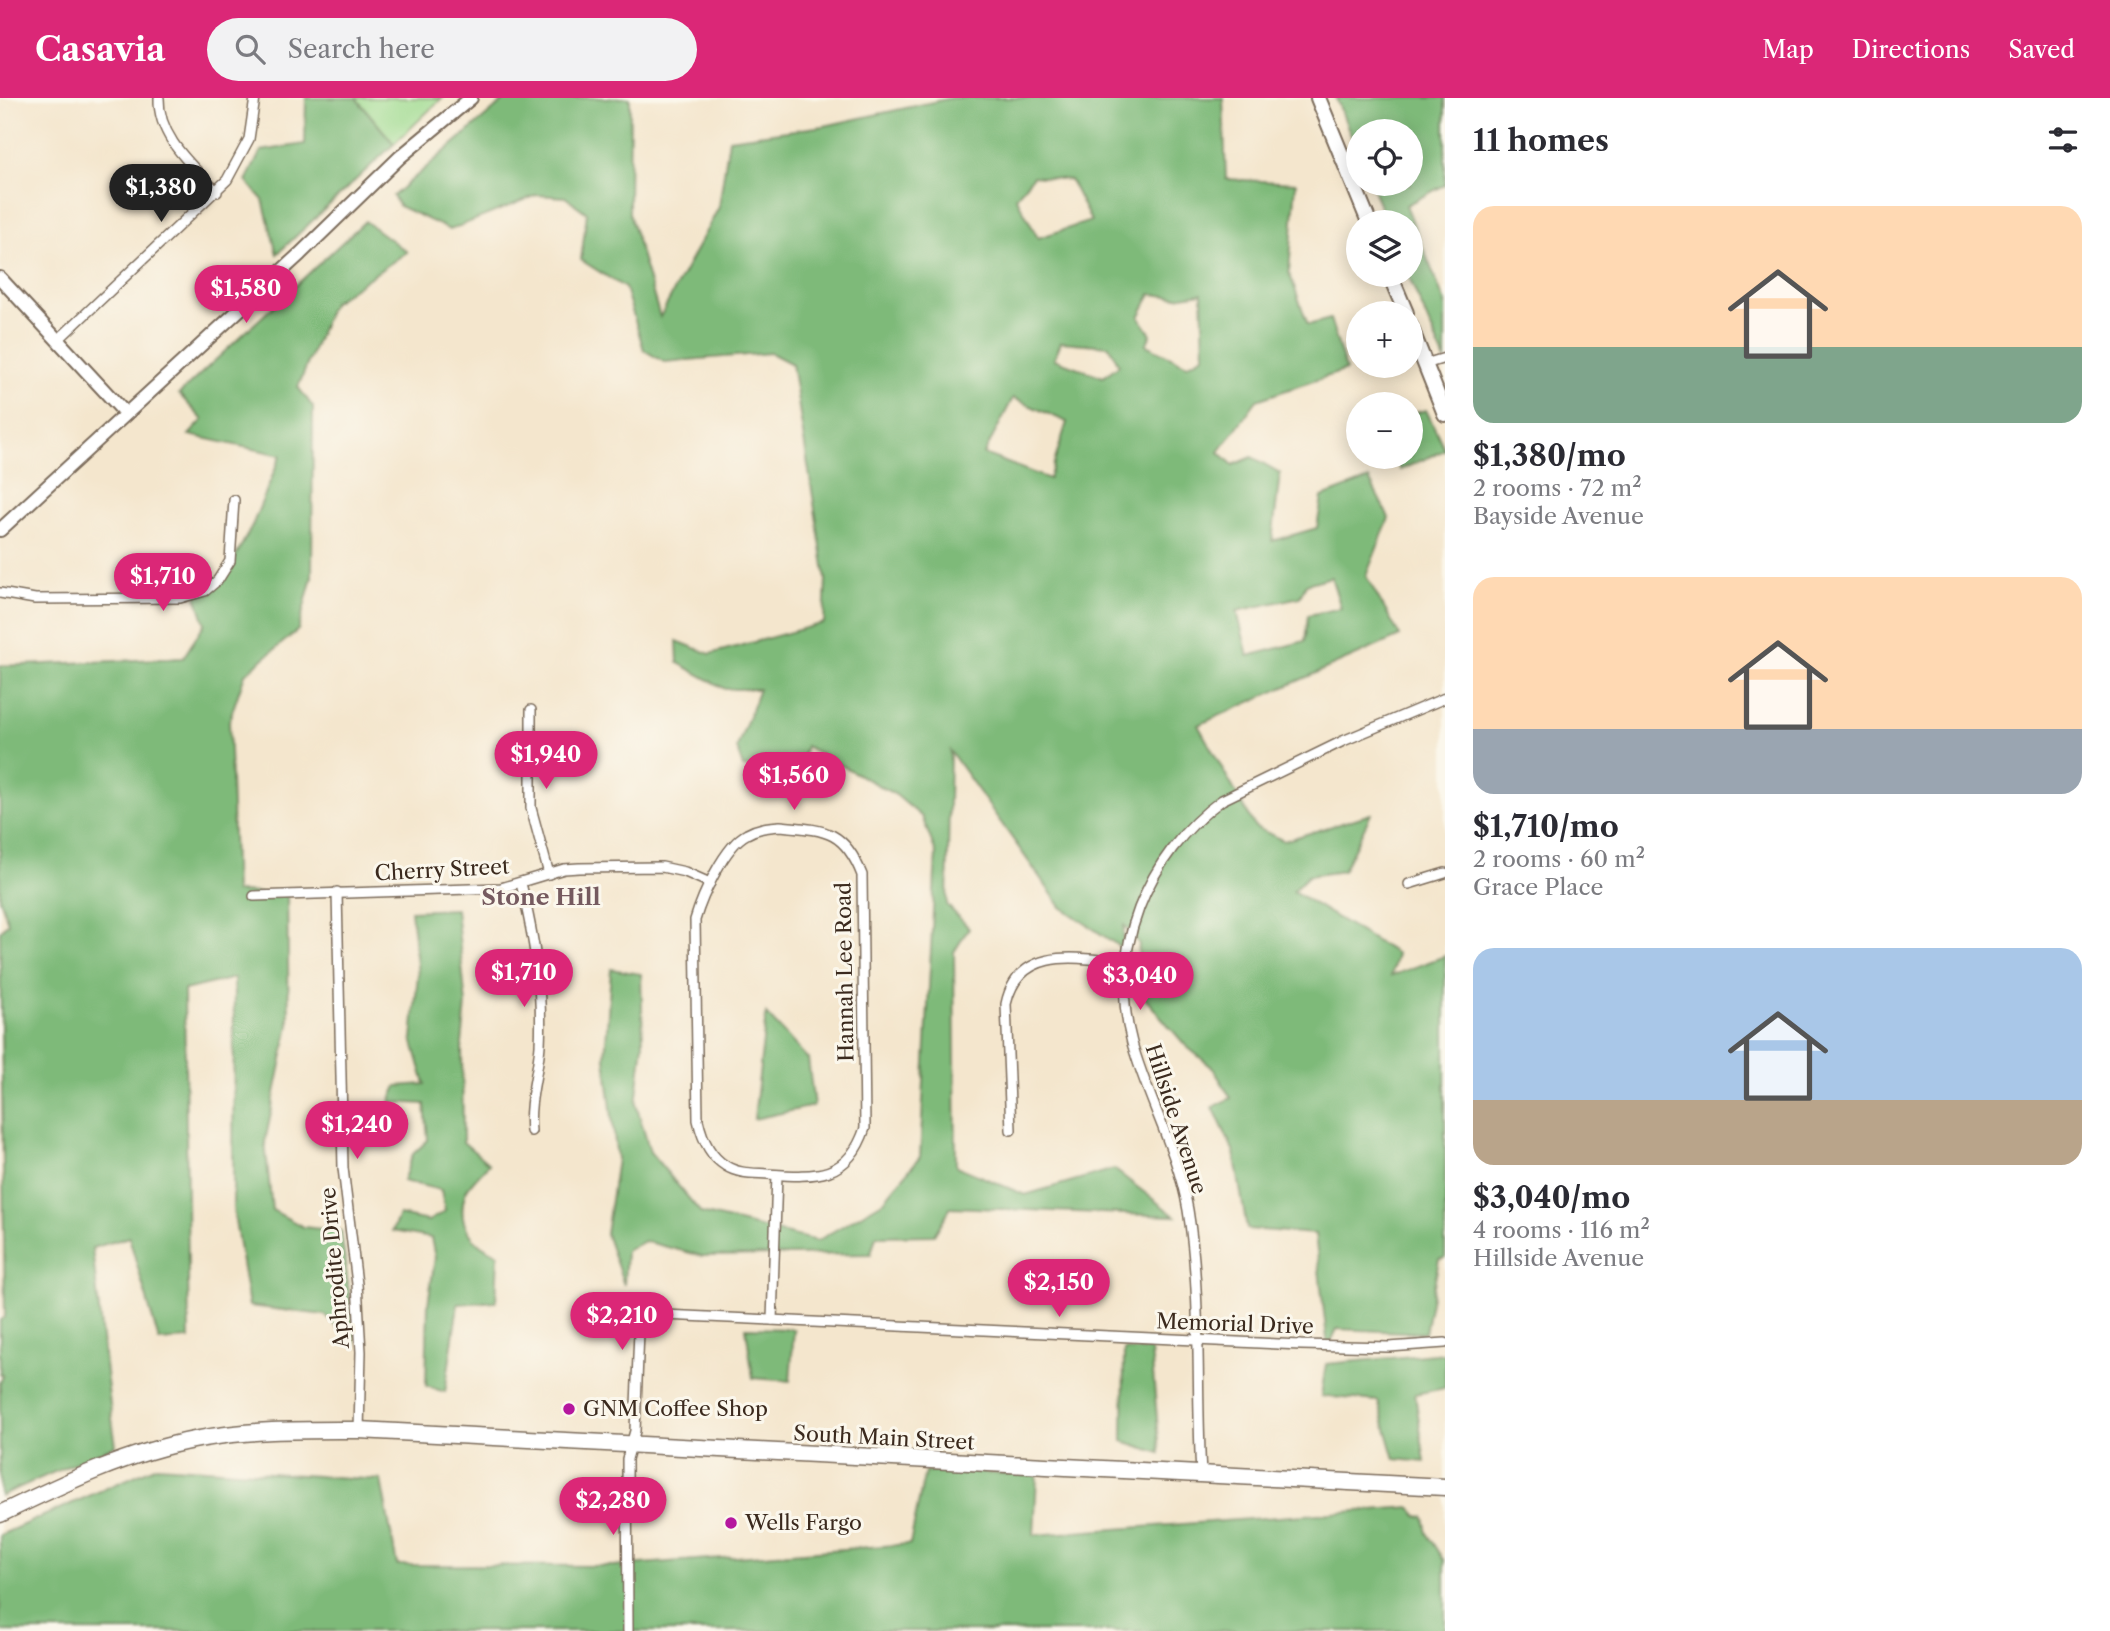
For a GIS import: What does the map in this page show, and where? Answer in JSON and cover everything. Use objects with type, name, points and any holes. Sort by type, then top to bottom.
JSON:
[{"type":"highway","name":"South Main Street","points":[[0,1514],[101,1467],[144,1452],[197,1439],[287,1430],[359,1430],[1445,1487]]},
{"type":"main road","points":[[1318,98],[1364,210]]},
{"type":"main road","points":[[1423,359],[1445,414]]},
{"type":"street","points":[[159,98],[161,117],[168,136],[217,192]]},
{"type":"street","points":[[58,340],[217,192],[234,172],[249,139],[255,98]]},
{"type":"street","points":[[0,530],[300,254],[400,157],[471,98]]},
{"type":"street","points":[[0,278],[125,413]]},
{"type":"street","points":[[1425,364],[1445,358]]},
{"type":"street","points":[[0,593],[35,599],[154,598],[189,597],[205,591],[218,580],[230,561],[234,499]]},
{"type":"street","name":"Hillside Avenue","points":[[1201,1475],[1193,1248],[1187,1207],[1177,1162],[1132,1044],[1125,1012],[1125,963],[1137,912],[1155,871],[1174,844],[1204,813],[1254,782],[1445,698]]},
{"type":"street","points":[[530,710],[531,808],[549,874]]},
{"type":"street","name":"Hannah Lee Road","points":[[780,826],[824,830],[841,839],[853,853],[862,875],[865,1128],[857,1148],[833,1171],[819,1176],[777,1175],[744,1172],[727,1167],[715,1157],[701,1135],[698,1120],[695,920],[710,883],[735,843],[745,834],[780,826]]},
{"type":"street","name":"Cherry Street","points":[[254,896],[501,888],[564,869],[662,867],[685,872],[710,883]]},
{"type":"street","points":[[1409,884],[1445,873]]},
{"type":"street","points":[[521,883],[539,963],[540,1046],[529,1112],[531,1131]]},
{"type":"street","name":"Aphrodite Drive","points":[[337,892],[342,1168],[357,1284],[361,1352],[359,1430]]},
{"type":"street","points":[[1011,1130],[1006,1004],[1009,990],[1037,963],[1063,956],[1125,963]]},
{"type":"street","points":[[772,1320],[777,1175]]},
{"type":"street","name":"Memorial Drive","points":[[629,1444],[635,1431],[637,1339],[642,1325],[651,1317],[664,1315],[1389,1347],[1445,1343]]},
{"type":"street","points":[[628,1631],[629,1444]]},
{"type":"green space","points":[[306,98],[356,98],[394,144],[277,254],[263,200],[246,181],[261,151],[305,144]]},
{"type":"green space","points":[[356,98],[442,98],[394,144]]},
{"type":"green space","points":[[507,98],[630,98],[629,213],[660,317],[719,207],[729,139],[824,126],[951,98],[1223,98],[1226,179],[1296,183],[1289,272],[1308,325],[1330,319],[1346,370],[1257,400],[1219,452],[1233,465],[1252,457],[1280,473],[1272,541],[1317,528],[1322,497],[1369,479],[1389,518],[1366,576],[1400,636],[1198,725],[1255,827],[1284,841],[1371,814],[1343,871],[1308,876],[1293,891],[1397,954],[1391,976],[1445,956],[1445,1258],[1439,1259],[1425,1333],[1337,1329],[1328,1348],[1315,1234],[1247,1229],[1234,1152],[1213,1107],[1231,1098],[1213,1068],[1186,1046],[1136,988],[1139,944],[1124,925],[1123,949],[1061,907],[950,751],[947,905],[969,928],[954,952],[956,1166],[1025,1195],[1114,1169],[1175,1216],[951,1207],[934,1235],[876,1236],[871,1254],[702,1256],[644,1241],[626,1251],[624,1285],[606,1234],[617,1159],[605,1058],[611,969],[641,974],[643,1044],[636,1104],[650,1152],[701,1213],[817,1241],[884,1201],[920,1157],[936,853],[922,817],[896,795],[806,746],[798,771],[743,767],[737,748],[759,689],[725,689],[678,663],[677,641],[710,654],[824,623],[826,579],[792,364],[771,353],[664,362],[644,350],[625,288],[581,260],[587,213],[565,197],[537,195],[450,230],[399,206],[393,196]],"holes":[[[1033,176],[1070,180],[1091,221],[1038,238],[1016,197]],[[1202,293],[1204,356],[1187,365],[1146,345],[1151,334],[1139,317],[1151,294],[1176,297]],[[1061,342],[1109,346],[1119,365],[1103,377],[1054,359]],[[1013,398],[1067,422],[1049,479],[984,454]],[[1331,577],[1341,608],[1308,615],[1305,641],[1248,656],[1237,611],[1300,597],[1306,584]]]},
{"type":"green space","points":[[1336,98],[1445,98],[1445,185],[1406,205],[1408,210],[1381,210],[1376,196],[1423,196],[1423,119],[1346,119],[1346,123]]},
{"type":"green space","points":[[365,221],[407,252],[332,303],[298,387],[313,407],[312,577],[298,630],[245,674],[229,721],[235,892],[287,894],[289,1025],[265,1142],[272,1210],[303,1227],[341,1231],[356,1346],[325,1315],[249,1306],[233,1208],[234,978],[184,990],[189,1339],[159,1341],[129,1237],[92,1248],[116,1445],[0,1496],[0,1383],[3,1376],[0,1373],[0,1320],[5,1317],[0,931],[8,923],[0,899],[0,666],[183,658],[205,623],[196,596],[227,572],[252,526],[281,455],[189,435],[203,420],[179,394]]},
{"type":"green space","points":[[1423,248],[1445,303],[1445,361],[1423,310],[1423,301],[1419,301],[1413,287],[1423,287]]},
{"type":"green space","points":[[1426,410],[1445,450],[1423,460],[1423,411]]},
{"type":"green space","points":[[456,909],[466,1004],[462,1044],[463,1142],[489,1164],[467,1190],[463,1215],[468,1232],[474,1239],[498,1254],[496,1301],[458,1304],[445,1392],[426,1386],[428,1304],[435,1258],[431,1238],[392,1231],[399,1215],[428,1221],[445,1211],[441,1190],[403,1181],[413,1154],[428,1140],[425,1104],[390,1102],[397,1086],[425,1084],[412,1039],[418,974],[411,911]]},
{"type":"green space","points":[[766,1014],[808,1059],[814,1106],[754,1119]]},
{"type":"green space","points":[[746,1328],[794,1329],[790,1381],[753,1378]]},
{"type":"green space","points":[[1124,1350],[1151,1350],[1160,1453],[1123,1441]]},
{"type":"green space","points":[[1445,1353],[1445,1388],[1415,1394],[1425,1462],[1395,1459],[1378,1401],[1321,1396],[1326,1364]]},
{"type":"green space","points":[[157,1466],[381,1480],[397,1565],[614,1566],[910,1544],[925,1471],[1037,1475],[1034,1535],[1411,1507],[1417,1516],[1424,1517],[1427,1533],[1445,1561],[1445,1631],[0,1631],[0,1535]]},
{"type":"place","name":"GNM Coffee Shop","points":[[569,1409]]},
{"type":"place","name":"Wells Fargo","points":[[731,1523]]},
{"type":"district","name":"Stone Hill","points":[[541,897]]}]
